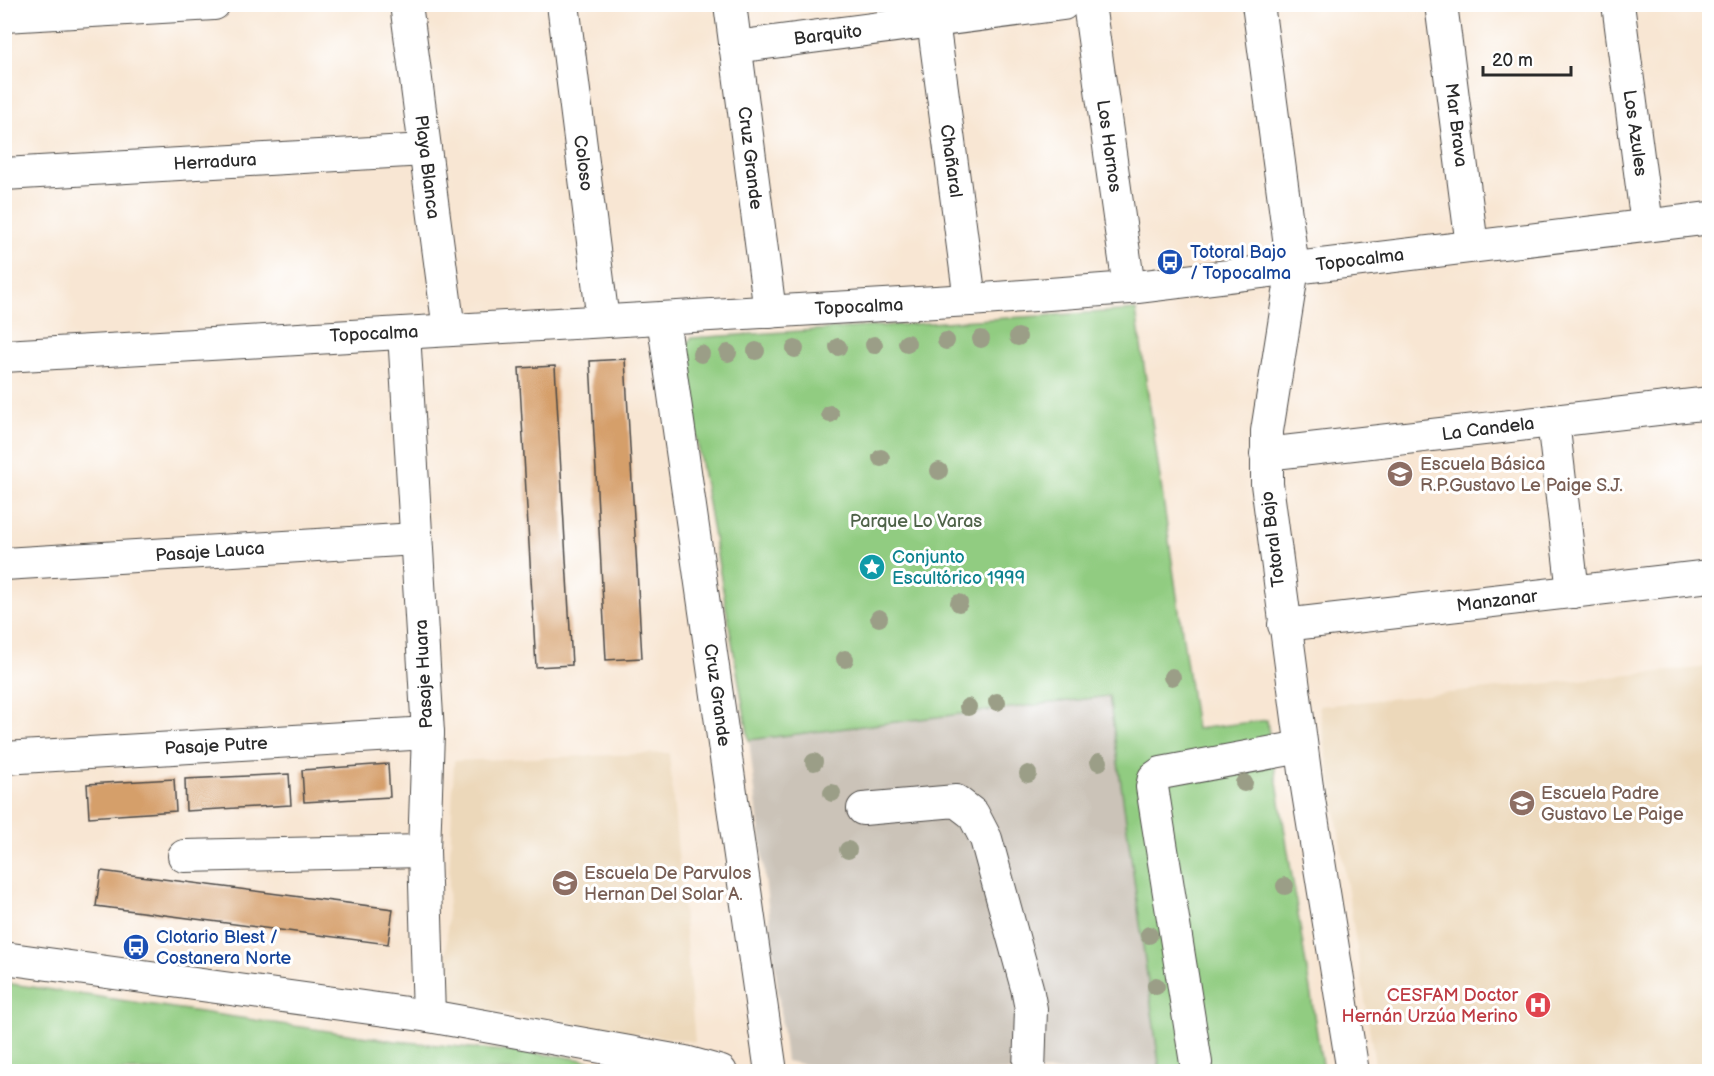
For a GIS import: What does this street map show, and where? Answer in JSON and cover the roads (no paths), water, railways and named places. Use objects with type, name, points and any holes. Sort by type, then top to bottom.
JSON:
[{"type":"street","points":[[4,16],[214,4]]},
{"type":"street","name":"Playa Blanca","points":[[406,4],[449,330]]},
{"type":"street","name":"Coloso","points":[[562,4],[603,321]]},
{"type":"street","name":"Cruz Grande","points":[[730,4],[770,312]]},
{"type":"street","name":"Barquito","points":[[735,46],[1063,4]]},
{"type":"street","name":"Los Hornos","points":[[1089,4],[1129,288]]},
{"type":"street","name":"Totoral Bajo","points":[[1258,4],[1293,268],[1271,407],[1266,454],[1272,534],[1301,747],[1353,1071]]},
{"type":"street","name":"Mar Brava","points":[[1441,4],[1472,246]]},
{"type":"street","name":"Los Azules","points":[[1618,4],[1647,225]]},
{"type":"street","name":"Chañaral","points":[[933,21],[970,300]]},
{"type":"street","name":"Herradura","points":[[4,174],[425,150]]},
{"type":"street","name":"Topocalma","points":[[4,356],[970,300],[1129,288],[1710,218]]},
{"type":"street","name":"Cruz Grande","points":[[663,318],[771,1071]]},
{"type":"street","name":"Pasaje Huara","points":[[404,333],[428,733],[424,851],[429,1016]]},
{"type":"street","name":"La Candela","points":[[1266,454],[1710,403]]},
{"type":"street","points":[[1552,421],[1573,592]]},
{"type":"street","name":"Pasaje Lauca","points":[[4,564],[416,539]]},
{"type":"street","name":"Manzanar","points":[[1284,626],[1710,576]]},
{"type":"street","name":"Pasaje Putre","points":[[4,758],[428,733]]},
{"type":"street","points":[[1196,1063],[1152,787],[1154,778],[1161,773],[1301,747]]},
{"type":"street","points":[[863,809],[956,801],[972,814],[986,839],[1031,1009],[1029,1071]]},
{"type":"street","points":[[184,856],[424,851]]},
{"type":"street","points":[[4,958],[429,1016],[685,1062],[722,1071]]},
{"type":"place","name":"Totoral Bajo / Topocalma","points":[[1170,262]]},
{"type":"place","name":"Escuela Básica R.P.Gustavo Le Paige S.J.","points":[[1400,474]]},
{"type":"place","name":"Conjunto Escultórico 1999","points":[[872,567]]},
{"type":"place","name":"Escuela Padre Gustavo Le Paige","points":[[1522,803]]},
{"type":"place","name":"Escuela De Parvulos Hernan Del Solar A.","points":[[565,883]]},
{"type":"place","name":"Clotario Blest / Costanera Norte","points":[[136,947]]},
{"type":"place","name":"CESFAM Doctor Hernán Urzúa Merino","points":[[1538,1005]]},
{"type":"park label","name":"Parque Lo Varas","points":[[916,521]]}]
